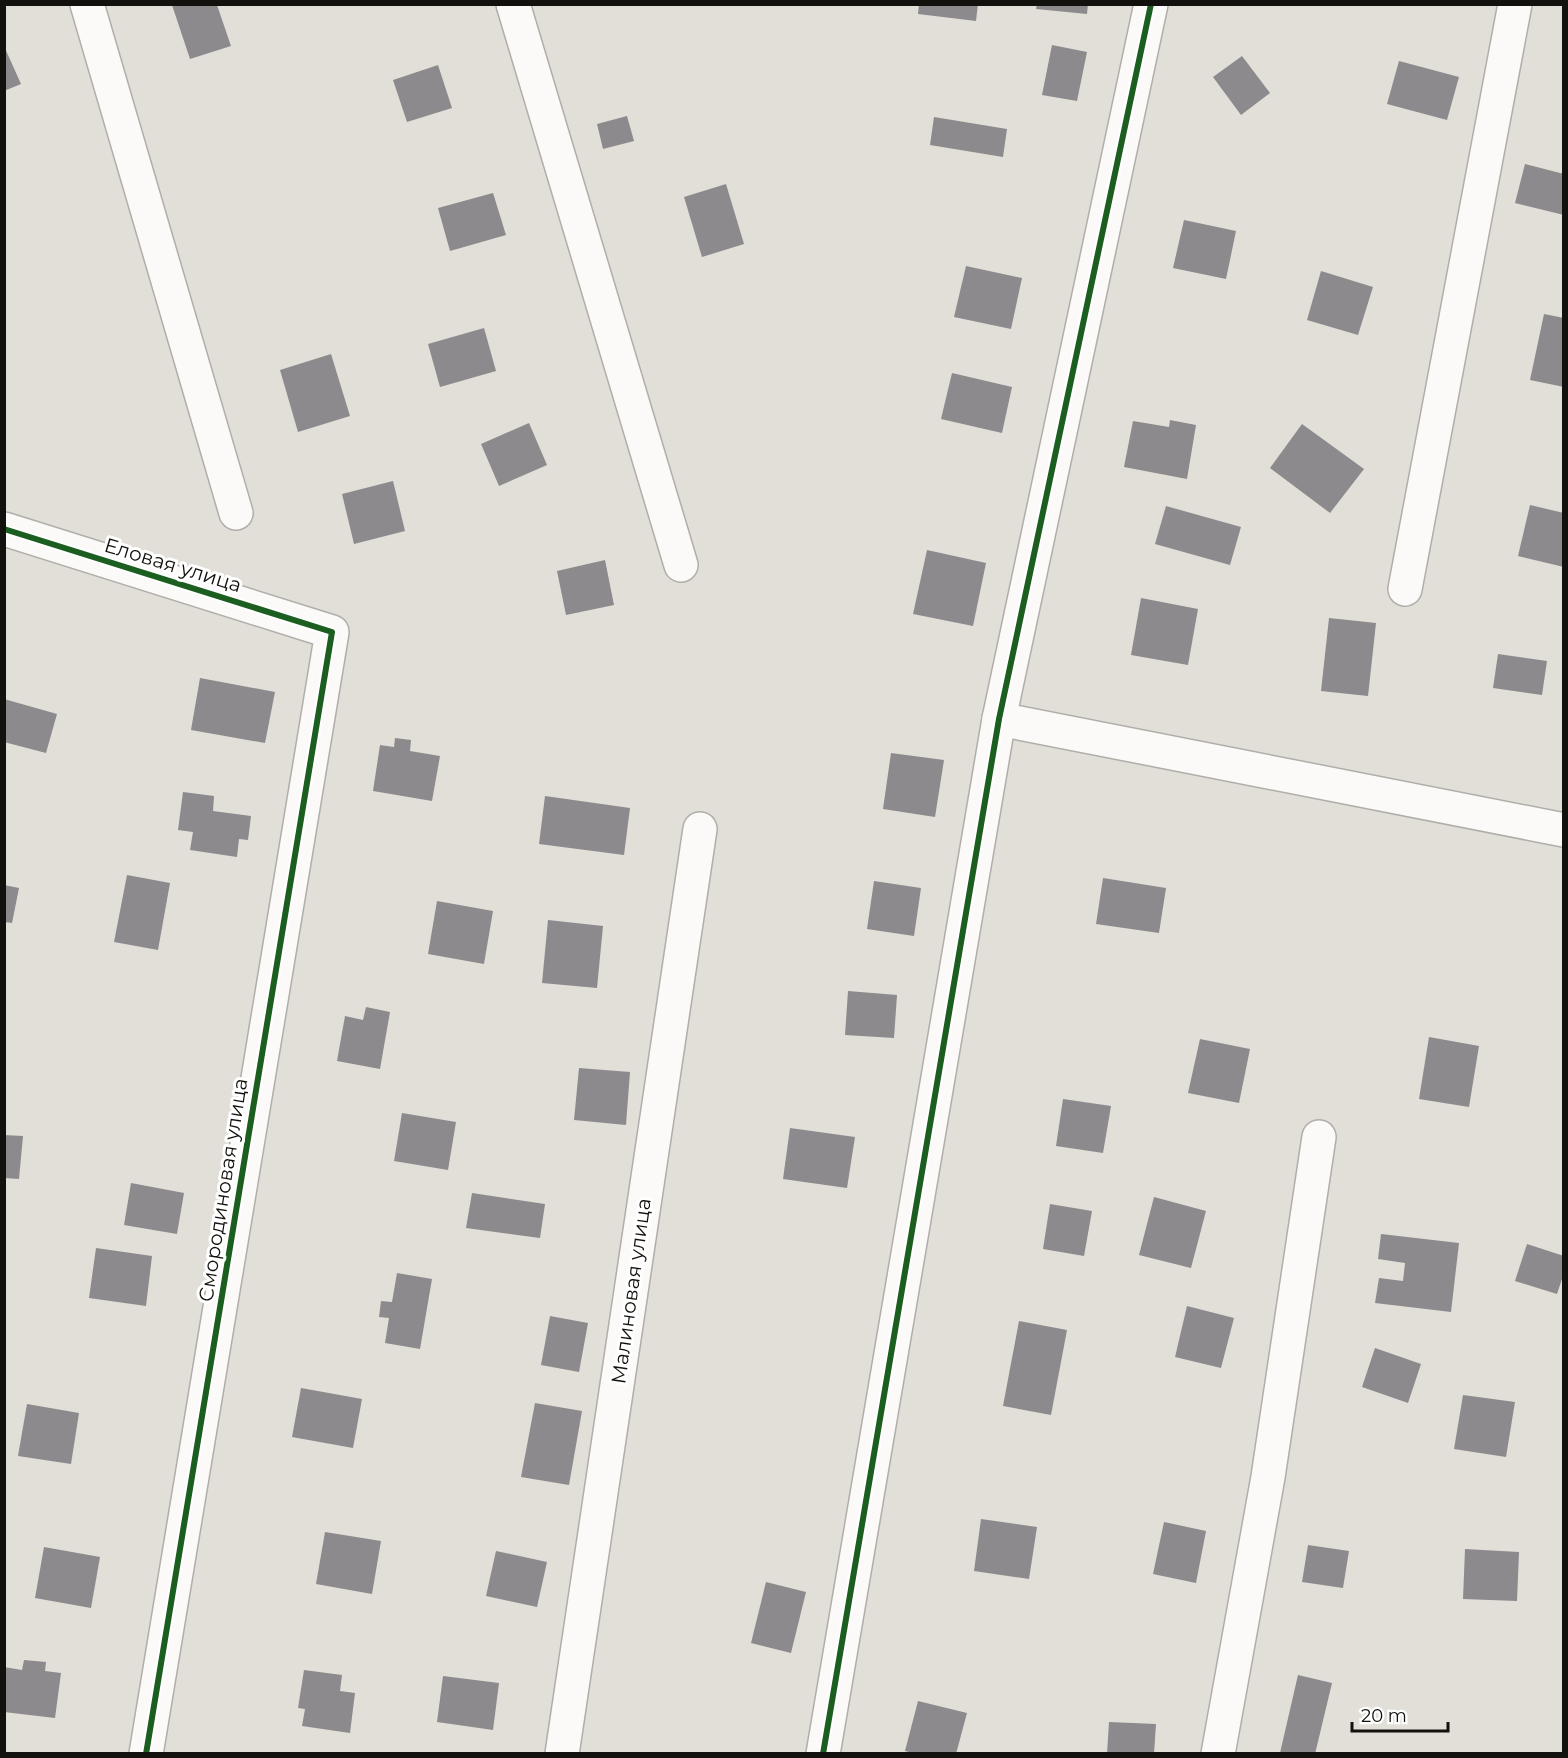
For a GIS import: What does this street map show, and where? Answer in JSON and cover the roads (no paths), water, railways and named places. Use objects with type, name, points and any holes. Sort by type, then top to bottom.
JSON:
[{"type":"street","points":[[87,4],[236,513]]},
{"type":"street","points":[[513,4],[681,565]]},
{"type":"street","points":[[823,1754],[999,719],[1151,4]]},
{"type":"street","points":[[1405,589],[1515,4]]},
{"type":"street","name":"Еловая улица","points":[[4,530],[332,632]]},
{"type":"street","name":"Смородиновая улица","points":[[146,1754],[332,632]]},
{"type":"street","points":[[999,719],[1563,830]]},
{"type":"street","name":"Малиновая улица","points":[[562,1754],[700,829]]},
{"type":"street","points":[[1218,1754],[1268,1477],[1319,1137]]}]
